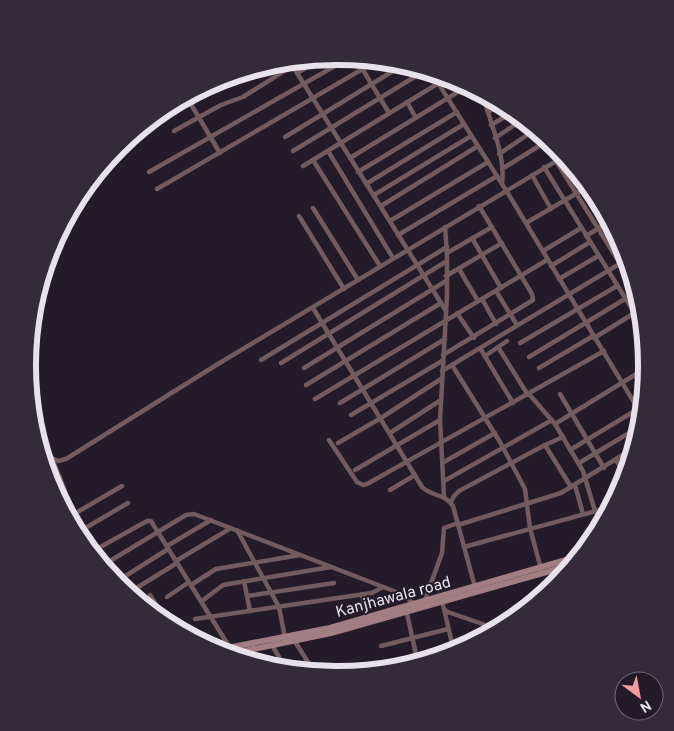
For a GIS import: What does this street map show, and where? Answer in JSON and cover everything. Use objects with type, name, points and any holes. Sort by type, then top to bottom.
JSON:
[{"type":"main road","name":"Kanjhawala road","points":[[239,650],[285,638],[294,639],[367,618],[442,601],[541,571],[566,561]]},
{"type":"main road","name":"Kanjhawala road","points":[[241,650],[272,645],[406,609],[415,604],[475,587],[541,571],[559,569]]},
{"type":"street","points":[[149,172],[337,65]]},
{"type":"street","points":[[359,65],[388,113]]},
{"type":"street","points":[[297,73],[309,66]]},
{"type":"street","points":[[157,189],[368,66]]},
{"type":"street","points":[[293,68],[446,311]]},
{"type":"street","points":[[174,131],[198,117],[243,97],[287,69]]},
{"type":"street","points":[[285,137],[394,71]]},
{"type":"street","points":[[293,151],[417,76]]},
{"type":"street","points":[[303,166],[438,83],[526,223],[635,404]]},
{"type":"street","points":[[350,158],[459,91]]},
{"type":"street","points":[[407,102],[416,118]]},
{"type":"street","points":[[190,103],[220,153]]},
{"type":"street","points":[[486,104],[499,154],[502,184]]},
{"type":"street","points":[[488,112],[493,109]]},
{"type":"street","points":[[358,172],[457,112]]},
{"type":"street","points":[[491,125],[506,116]]},
{"type":"street","points":[[366,184],[464,124]]},
{"type":"street","points":[[495,138],[516,124]]},
{"type":"street","points":[[499,154],[529,134]]},
{"type":"street","points":[[374,195],[472,136]]},
{"type":"street","points":[[502,169],[541,145]]},
{"type":"street","points":[[381,206],[478,146]]},
{"type":"street","points":[[328,151],[394,258]]},
{"type":"street","points":[[313,160],[380,266]]},
{"type":"street","points":[[52,458],[58,461],[66,459],[380,266],[556,161],[619,262]]},
{"type":"street","points":[[390,221],[488,162]]},
{"type":"street","points":[[544,167],[607,271],[632,309]]},
{"type":"street","points":[[532,174],[551,209]]},
{"type":"street","points":[[398,235],[497,176]]},
{"type":"street","points":[[526,223],[582,190]]},
{"type":"street","points":[[443,355],[474,338],[533,300],[521,276],[479,206]]},
{"type":"street","points":[[314,208],[358,280]]},
{"type":"street","points":[[300,216],[344,288]]},
{"type":"street","points":[[586,236],[603,225]]},
{"type":"street","points":[[444,496],[444,462],[440,420],[446,311],[447,247],[445,227]]},
{"type":"street","points":[[447,253],[492,227]]},
{"type":"street","points":[[543,251],[581,228]]},
{"type":"street","points":[[472,238],[517,325]]},
{"type":"street","points":[[551,266],[590,242]]},
{"type":"street","points":[[304,368],[502,244]]},
{"type":"street","points":[[261,360],[447,247]]},
{"type":"street","points":[[559,280],[598,256]]},
{"type":"street","points":[[315,398],[547,260]]},
{"type":"street","points":[[281,363],[447,261]]},
{"type":"street","points":[[442,371],[620,263]]},
{"type":"street","points":[[459,270],[496,324]]},
{"type":"street","points":[[520,343],[617,286]]},
{"type":"street","points":[[528,357],[625,298]]},
{"type":"street","points":[[306,385],[441,304]]},
{"type":"street","points":[[312,308],[426,491],[444,496],[451,502],[475,587]]},
{"type":"street","points":[[457,313],[474,338]]},
{"type":"street","points":[[539,368],[633,315]]},
{"type":"street","points":[[340,403],[445,340]]},
{"type":"street","points":[[485,356],[507,341]]},
{"type":"street","points":[[498,347],[528,394],[553,422],[563,437],[587,478],[596,511]]},
{"type":"street","points":[[480,348],[513,403]]},
{"type":"street","points":[[329,440],[360,485],[367,484],[443,444],[604,351]]},
{"type":"street","points":[[351,416],[442,361]]},
{"type":"street","points":[[452,365],[495,433],[526,488],[526,505],[530,528],[541,571]]},
{"type":"street","points":[[444,481],[571,413],[638,373]]},
{"type":"street","points":[[338,442],[381,418],[441,379]]},
{"type":"street","points":[[560,394],[604,468]]},
{"type":"street","points":[[390,432],[441,400]]},
{"type":"street","points":[[570,450],[634,411]]},
{"type":"street","points":[[355,470],[440,420]]},
{"type":"street","points":[[578,463],[630,432]]},
{"type":"street","points":[[444,462],[495,433]]},
{"type":"street","points":[[451,502],[456,494],[511,462],[563,437]]},
{"type":"street","points":[[545,445],[573,486],[583,514]]},
{"type":"street","points":[[425,601],[442,553],[444,528],[526,505],[573,486],[624,454]]},
{"type":"street","points":[[52,458],[71,505]]},
{"type":"street","points":[[616,460],[620,467]]},
{"type":"street","points":[[390,490],[415,475]]},
{"type":"street","points":[[75,513],[122,486]]},
{"type":"street","points":[[84,529],[128,503]]},
{"type":"street","points":[[464,547],[601,510]]},
{"type":"street","points":[[109,562],[190,514],[211,520],[383,587],[405,596],[415,604]]},
{"type":"street","points":[[123,577],[211,520]]},
{"type":"street","points":[[98,548],[146,521],[152,521],[202,601],[226,645]]},
{"type":"street","points":[[135,589],[231,528]]},
{"type":"street","points":[[237,530],[279,607],[285,638]]},
{"type":"street","points":[[167,597],[216,569],[301,555]]},
{"type":"street","points":[[202,601],[223,585],[331,567]]},
{"type":"street","points":[[244,581],[250,611]]},
{"type":"street","points":[[247,596],[334,583]]},
{"type":"street","points":[[195,619],[212,618],[362,594],[383,587]]},
{"type":"street","points":[[150,594],[158,607]]},
{"type":"street","points":[[362,594],[367,618]]},
{"type":"street","points":[[442,601],[452,643]]},
{"type":"street","points":[[406,609],[416,656]]},
{"type":"street","points":[[444,610],[487,626]]},
{"type":"street","points":[[381,646],[413,640],[448,629]]},
{"type":"street","points":[[294,639],[310,665]]},
{"type":"street","points":[[272,645],[281,661]]}]
